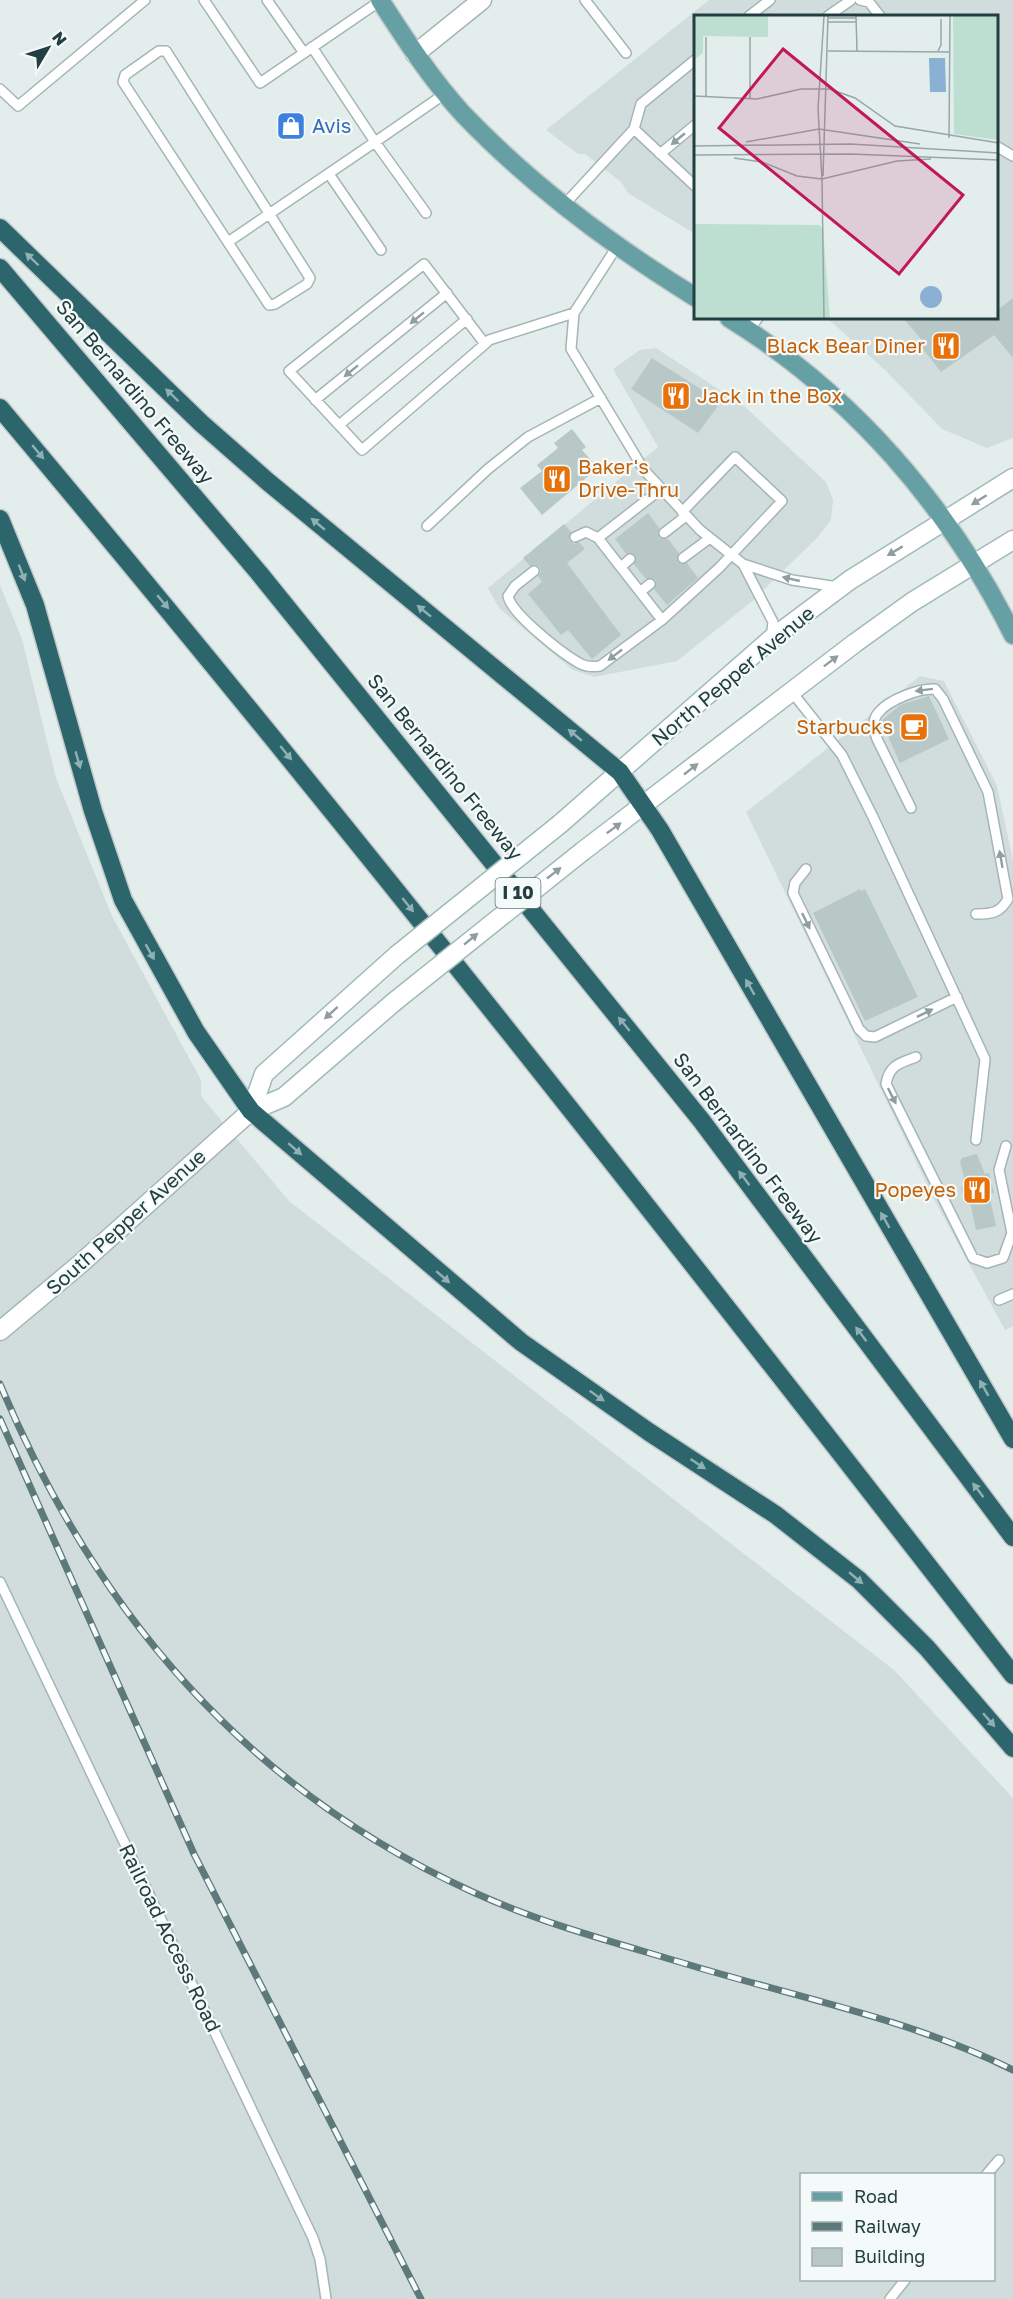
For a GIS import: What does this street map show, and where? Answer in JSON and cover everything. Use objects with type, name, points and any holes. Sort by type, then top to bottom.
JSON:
[{"type":"highway","points":[[0,228],[193,416],[250,467],[620,772],[645,805],[1013,1439]]},
{"type":"highway","name":"San Bernardino Freeway","points":[[0,268],[259,573],[701,1120],[1013,1537]]},
{"type":"highway","points":[[0,408],[188,631],[624,1174],[1013,1675]]},
{"type":"highway","points":[[0,519],[35,605],[93,811],[123,900],[191,1023],[251,1111],[521,1342],[649,1432],[776,1515],[859,1580],[927,1648],[1013,1748]]},
{"type":"main road","points":[[415,54],[482,0]]},
{"type":"main road","points":[[380,1],[415,54],[446,93],[513,164],[648,268],[694,296]]},
{"type":"main road","points":[[737,320],[754,324],[781,351],[857,417],[945,521],[1013,635]]},
{"type":"main road","name":"North Pepper Avenue","points":[[470,896],[560,824],[771,639],[840,587],[1013,478]]},
{"type":"main road","points":[[645,805],[790,691],[912,602],[1013,540]]},
{"type":"main road","name":"South Pepper Avenue","points":[[0,1331],[27,1310],[251,1111],[284,1097],[394,1002],[492,922],[583,850],[645,805]]},
{"type":"main road","name":"South Pepper Avenue","points":[[251,1111],[264,1074],[374,974],[470,896]]},
{"type":"lane","points":[[0,89],[18,106],[145,0]]},
{"type":"lane","points":[[204,0],[260,83],[380,1]]},
{"type":"lane","points":[[267,0],[308,50],[426,213]]},
{"type":"lane","points":[[585,0],[626,53]]},
{"type":"lane","points":[[750,15],[770,0]]},
{"type":"lane","points":[[829,15],[851,0]]},
{"type":"lane","points":[[860,0],[869,2],[879,15]]},
{"type":"lane","points":[[159,51],[166,51],[270,214],[310,278],[307,284],[275,304],[269,305],[123,82],[125,75],[159,51]]},
{"type":"lane","points":[[564,205],[633,129],[641,104],[694,61]]},
{"type":"lane","points":[[228,242],[446,93]]},
{"type":"lane","points":[[660,153],[694,126]]},
{"type":"lane","points":[[633,129],[694,185]]},
{"type":"lane","points":[[998,147],[1013,156]]},
{"type":"lane","points":[[329,174],[381,250]]},
{"type":"lane","points":[[618,245],[574,313],[571,349],[645,470],[684,514],[743,564],[792,580],[840,587]]},
{"type":"lane","points":[[485,344],[424,264],[289,371],[362,450],[485,344],[501,334],[574,313]]},
{"type":"lane","points":[[315,400],[447,293]]},
{"type":"lane","points":[[339,426],[466,320]]},
{"type":"lane","points":[[427,526],[488,469],[528,437],[601,398]]},
{"type":"lane","points":[[534,571],[514,586],[508,596],[509,602],[527,623],[582,665],[600,666],[662,620],[782,501],[735,457],[664,533]]},
{"type":"lane","points":[[598,537],[661,489]]},
{"type":"lane","points":[[575,537],[586,532],[598,537],[662,620]]},
{"type":"lane","points":[[683,558],[710,538]]},
{"type":"lane","points":[[621,567],[630,559]]},
{"type":"lane","points":[[743,564],[773,622],[771,639]]},
{"type":"lane","points":[[640,592],[650,584]]},
{"type":"lane","points":[[911,808],[873,730],[874,720],[879,712],[912,692],[924,688],[934,689],[943,699],[988,792],[1008,899],[1002,908],[992,914],[976,914]]},
{"type":"lane","points":[[790,691],[842,755],[985,1059],[976,1140]]},
{"type":"lane","points":[[806,869],[795,883],[793,893],[860,1029],[866,1036],[875,1037],[957,998]]},
{"type":"lane","points":[[916,1057],[897,1064],[888,1073],[886,1084],[973,1258],[987,1263],[1004,1258],[1011,1233],[999,1170],[1006,1146]]},
{"type":"lane","points":[[999,1300],[1013,1294]]},
{"type":"lane","name":"Railroad Access Road","points":[[0,1582],[313,2238],[320,2259],[326,2299]]},
{"type":"lane","points":[[989,2173],[999,2160]]},
{"type":"lane","points":[[891,2299],[904,2281]]},
{"type":"shaded area","points":[[709,0],[1013,0],[1013,438],[987,448],[942,429],[885,370],[829,320],[998,320],[998,15],[694,15],[694,233],[628,193],[621,182],[585,154],[578,154],[546,130]]},
{"type":"shaded area","points":[[656,348],[744,406],[826,482],[833,500],[831,520],[818,537],[750,603],[677,661],[594,677],[573,670],[499,608],[488,588],[658,447],[613,369],[640,350]]},
{"type":"shaded area","points":[[0,585],[22,639],[56,778],[112,916],[201,1080],[201,1096],[289,1201],[894,1670],[1013,1798],[1013,2299],[0,2299]]},
{"type":"shaded area","points":[[920,676],[944,681],[997,786],[1013,860],[1013,1326],[1005,1330],[936,1203],[746,812]]},
{"type":"building","name":"Black Bear Diner","points":[[1013,298],[1013,358],[994,335],[941,372],[919,344],[922,340],[905,320],[998,320],[998,309]]},
{"type":"building","name":"Jack in the Box","points":[[652,358],[721,402],[698,433],[631,389]]},
{"type":"building","name":"Baker's Drive-Thru","points":[[572,429],[586,447],[582,450],[598,468],[542,515],[520,488],[542,471],[537,465],[558,448],[554,443]]},
{"type":"building","points":[[648,513],[659,528],[659,538],[668,539],[679,553],[678,562],[687,563],[698,578],[667,605],[654,589],[656,580],[646,579],[634,564],[635,555],[626,554],[615,539]]},
{"type":"building","points":[[564,524],[571,532],[569,540],[574,544],[579,542],[585,549],[567,563],[621,635],[592,659],[568,630],[561,635],[528,594],[542,582],[538,576],[541,571],[539,566],[530,566],[523,558]]},
{"type":"building","name":"Starbucks","points":[[929,696],[949,739],[900,763],[881,721],[900,705]]},
{"type":"building","points":[[860,889],[861,891],[865,889],[918,997],[865,1021],[813,913]]},
{"type":"building","name":"Popeyes","points":[[977,1154],[985,1174],[989,1173],[994,1193],[989,1194],[996,1226],[976,1230],[970,1202],[965,1203],[961,1187],[966,1185],[960,1162],[962,1158]]},
{"type":"railway","points":[[0,1384],[39,1467],[83,1546],[132,1618],[188,1685],[249,1747],[318,1802],[393,1851],[500,1904],[630,1947],[892,2022],[934,2036],[1013,2070]]},
{"type":"railway","points":[[0,1419],[194,1854],[421,2299]]},
{"type":"place","name":"Avis","points":[[291,126]]},
{"type":"place","name":"Black Bear Diner","points":[[946,346]]},
{"type":"place","name":"Jack in the Box","points":[[676,396]]},
{"type":"place","name":"Baker's Drive-Thru","points":[[557,479]]},
{"type":"place","name":"Starbucks","points":[[914,727]]},
{"type":"place","name":"Popeyes","points":[[977,1190]]}]
